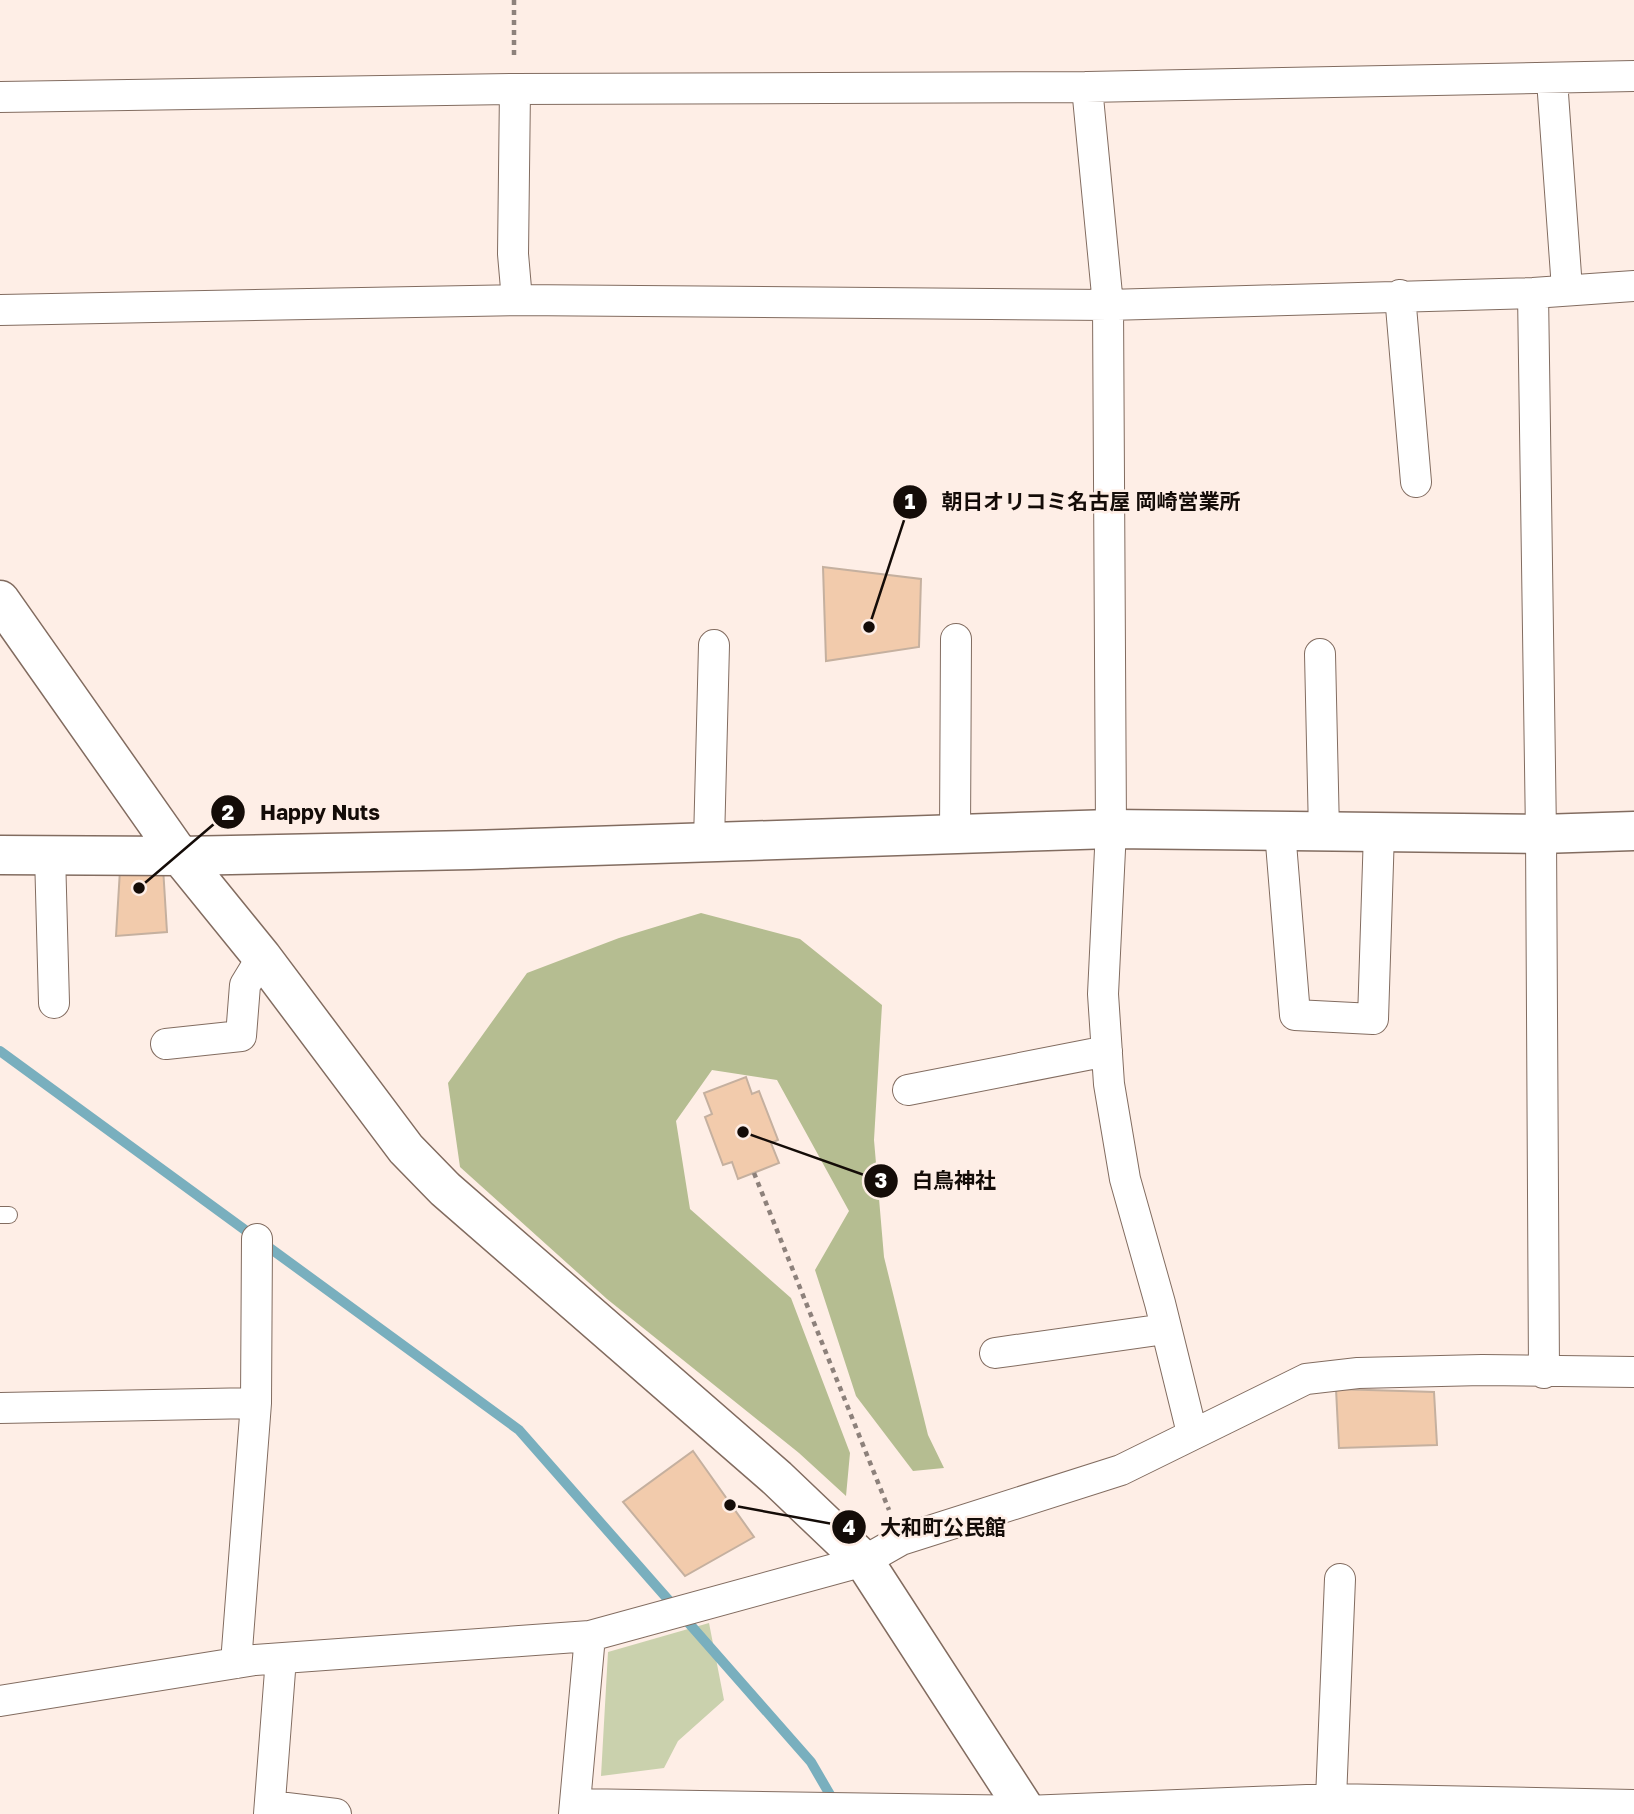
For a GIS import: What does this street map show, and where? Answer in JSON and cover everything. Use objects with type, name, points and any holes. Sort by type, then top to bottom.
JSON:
[{"type":"street","points":[[0,97],[515,89],[1087,88],[1552,80],[1634,76]]},
{"type":"street","points":[[1552,80],[1567,289]]},
{"type":"street","points":[[1087,88],[1108,305],[1111,829],[1103,994],[1109,1084],[1125,1179],[1160,1303],[1192,1433]]},
{"type":"street","points":[[515,89],[513,254],[517,300]]},
{"type":"street","points":[[0,310],[517,300],[1108,305],[1533,293],[1634,286]]},
{"type":"street","points":[[1533,293],[1541,834],[1544,1373]]},
{"type":"street","points":[[1400,295],[1416,482]]},
{"type":"street","points":[[0,600],[180,856],[262,957],[405,1149],[445,1189],[777,1478],[864,1561],[1027,1812]]},
{"type":"street","points":[[955,834],[956,639]]},
{"type":"street","points":[[709,842],[714,645]]},
{"type":"street","points":[[1320,654],[1324,832]]},
{"type":"street","points":[[0,855],[180,856],[1111,829],[1541,834],[1634,831]]},
{"type":"street","points":[[1280,831],[1295,1015],[1373,1018],[1379,832]]},
{"type":"street","points":[[50,854],[54,1003]]},
{"type":"street","points":[[166,1044],[241,1037],[245,985],[262,957]]},
{"type":"street","points":[[908,1090],[1107,1051]]},
{"type":"street","points":[[236,1663],[256,1403],[257,1239]]},
{"type":"street","points":[[995,1353],[1165,1329]]},
{"type":"street","points":[[0,1701],[236,1663],[590,1636],[864,1561],[901,1540],[1121,1470],[1306,1379],[1358,1373],[1482,1370],[1544,1373],[1634,1372]]},
{"type":"street","points":[[0,1408],[256,1403]]},
{"type":"street","points":[[1331,1798],[1340,1579]]},
{"type":"street","points":[[590,1636],[575,1809],[1027,1812],[1331,1798],[1634,1805]]},
{"type":"street","points":[[280,1671],[270,1810],[336,1814]]},
{"type":"path","points":[[514,0],[515,89]]},
{"type":"path","points":[[754,1173],[901,1540]]},
{"type":"green space","points":[[701,913],[800,939],[882,1005],[874,1140],[884,1257],[928,1435],[944,1468],[913,1471],[856,1396],[815,1270],[849,1211],[777,1080],[712,1070],[676,1121],[690,1209],[791,1298],[850,1453],[846,1496],[799,1453],[607,1299],[460,1167],[448,1083],[527,973],[619,938]]},
{"type":"green space","points":[[709,1623],[724,1700],[678,1741],[664,1768],[601,1776],[608,1652]]},
{"type":"building","points":[[823,567],[921,579],[919,647],[826,661]]},
{"type":"building","points":[[163,867],[167,932],[116,936],[120,870]]},
{"type":"building","points":[[746,1077],[752,1094],[759,1091],[778,1140],[771,1143],[779,1163],[738,1179],[732,1162],[723,1165],[705,1117],[712,1114],[704,1093]]},
{"type":"building","points":[[1336,1389],[1434,1392],[1437,1445],[1339,1448]]},
{"type":"building","points":[[693,1451],[754,1537],[685,1576],[623,1502]]},
{"type":"waterway","points":[[0,1051],[519,1430],[811,1762],[836,1805]]},
{"type":"place","name":"朝日オリコミ名古屋 岡崎営業所","points":[[869,627]]},
{"type":"place","name":"Happy Nuts","points":[[139,888]]},
{"type":"place","name":"白鳥神社","points":[[743,1132]]},
{"type":"place","name":"大和町公民館","points":[[730,1505]]}]
